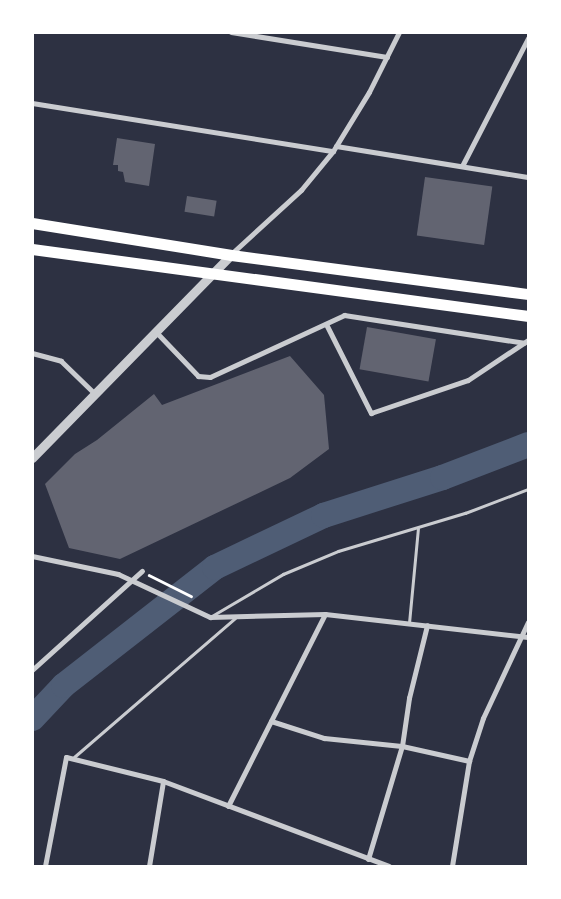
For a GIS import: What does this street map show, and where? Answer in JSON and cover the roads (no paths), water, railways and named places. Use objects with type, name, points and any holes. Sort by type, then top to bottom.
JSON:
[{"type":"highway","points":[[32,223],[231,255],[528,294]]},
{"type":"highway","points":[[32,249],[528,316]]},
{"type":"street","points":[[231,32],[267,35],[387,57]]},
{"type":"street","points":[[32,458],[96,395],[231,255],[301,190],[334,149],[387,57],[398,32]]},
{"type":"street","points":[[462,166],[528,38]]},
{"type":"street","points":[[32,103],[334,149],[528,176]]},
{"type":"street","points":[[156,332],[198,376],[210,377],[344,315],[526,341]]},
{"type":"street","points":[[326,324],[370,413],[468,380],[526,341]]},
{"type":"street","points":[[32,353],[61,361],[96,395]]},
{"type":"street","points":[[32,556],[118,574],[194,612],[210,617],[235,618],[324,614],[528,637]]},
{"type":"street","points":[[32,670],[142,571]]},
{"type":"street","points":[[228,806],[324,614]]},
{"type":"street","points":[[452,866],[469,761],[483,718],[528,622]]},
{"type":"street","points":[[368,859],[402,746],[409,698],[427,625]]},
{"type":"street","points":[[271,722],[324,738],[402,746],[469,761]]},
{"type":"street","points":[[45,866],[66,757],[74,757],[163,782],[389,866]]},
{"type":"street","points":[[149,866],[163,782]]},
{"type":"lane","points":[[210,617],[283,574],[338,551],[418,528],[528,489]]},
{"type":"lane","points":[[409,623],[418,528]]},
{"type":"lane","points":[[74,757],[235,618]]},
{"type":"waterway","points":[[32,718],[63,685],[214,567],[323,515],[442,477],[528,444]]}]
